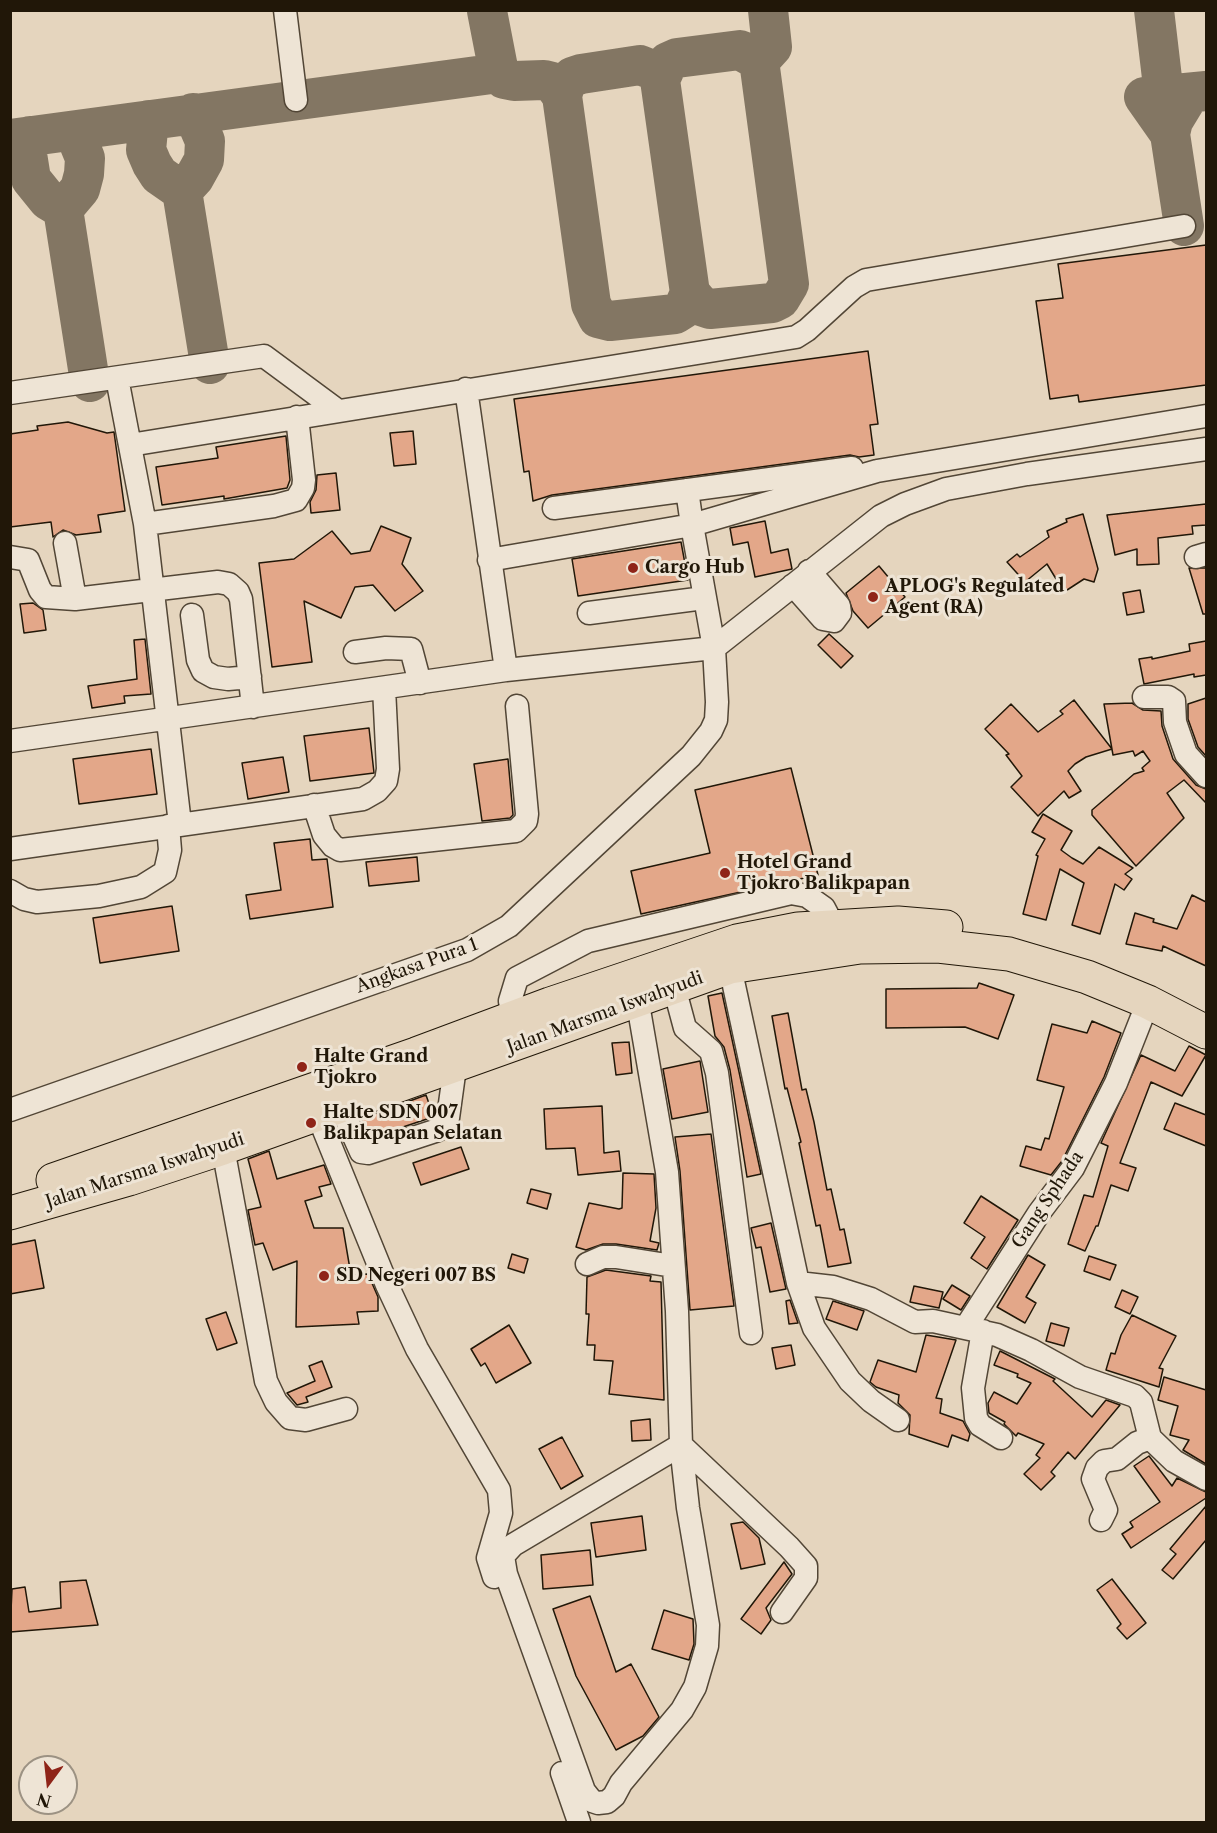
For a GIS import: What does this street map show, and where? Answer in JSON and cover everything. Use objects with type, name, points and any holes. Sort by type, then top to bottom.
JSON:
[{"type":"highway","name":"Jalan Marsma Iswahyudi","points":[[10,1189],[52,1180],[737,941],[798,929],[898,923],[980,930],[1054,945],[1117,967],[1206,1008]]},
{"type":"highway","name":"Jalan Marsma Iswahyudi","points":[[10,1213],[129,1179],[223,1148],[730,967],[860,947],[938,946],[1009,954],[1087,977],[1148,1002],[1206,1032]]},
{"type":"street","points":[[285,10],[296,100]]},
{"type":"street","points":[[130,445],[796,337],[807,330],[854,287],[866,280],[1184,226]]},
{"type":"street","points":[[10,393],[264,356],[337,410]]},
{"type":"street","points":[[10,891],[24,899],[38,902],[99,896],[141,887],[165,872],[170,850],[174,825],[167,719],[153,590],[145,524],[117,378]]},
{"type":"street","points":[[466,389],[506,670]]},
{"type":"street","points":[[489,560],[692,525],[877,471],[1206,416]]},
{"type":"street","points":[[145,524],[274,506],[296,500],[303,488],[304,480],[297,417]]},
{"type":"street","points":[[10,741],[506,670],[714,648],[880,516],[946,489],[1027,474],[1206,449]]},
{"type":"street","points":[[554,508],[837,469],[877,471]]},
{"type":"street","name":"Angkasa Pura 1","points":[[10,1110],[466,950],[500,933],[540,899],[704,743],[716,720],[714,648],[687,490]]},
{"type":"street","points":[[64,543],[75,598]]},
{"type":"street","points":[[10,557],[28,560],[40,590],[46,597],[75,598],[218,582],[229,584],[238,592],[253,707]]},
{"type":"street","points":[[589,613],[704,598]]},
{"type":"street","points":[[192,615],[198,660],[203,671],[213,677],[228,680],[250,677]]},
{"type":"street","points":[[355,652],[386,648],[411,649],[420,683]]},
{"type":"street","points":[[10,849],[363,799],[377,791],[386,781],[388,769],[384,688]]},
{"type":"street","points":[[1144,698],[1168,698],[1174,701],[1175,722],[1186,754],[1206,776]]},
{"type":"street","points":[[314,805],[324,836],[340,850],[507,833],[522,828],[527,814],[517,706]]},
{"type":"street","points":[[513,1018],[510,1000],[517,978],[588,941],[791,893],[807,896],[824,908],[834,927]]},
{"type":"street","points":[[730,967],[798,1283],[817,1334],[850,1381],[871,1401],[898,1420]]},
{"type":"street","points":[[674,987],[685,1028],[711,1051],[717,1073],[751,1333]]},
{"type":"street","points":[[637,999],[665,1160],[673,1266],[681,1445],[688,1508],[708,1625],[707,1646],[695,1687],[682,1710],[621,1783],[614,1796],[607,1802],[598,1803],[592,1801],[584,1791],[506,1574],[504,1556],[513,1545],[681,1445]]},
{"type":"street","name":"Gang Sphada","points":[[975,1329],[1039,1213],[1073,1168],[1116,1083],[1148,1002]]},
{"type":"street","points":[[329,1109],[361,1152],[368,1153],[438,1130],[448,1118],[455,1067]]},
{"type":"street","points":[[329,1109],[336,1166],[417,1349],[499,1490],[501,1513],[490,1548],[489,1565],[522,1653],[579,1822]]},
{"type":"street","points":[[223,1148],[266,1381],[280,1408],[290,1419],[306,1420],[346,1409]]},
{"type":"street","points":[[587,1264],[603,1257],[616,1257],[673,1266]]},
{"type":"street","points":[[798,1283],[833,1287],[871,1299],[915,1322],[933,1321],[975,1329],[1031,1350],[1080,1377],[1139,1398],[1150,1438],[1174,1461],[1206,1479]]},
{"type":"street","points":[[975,1329],[973,1388],[976,1418],[980,1425],[1001,1438]]},
{"type":"street","points":[[1101,1520],[1106,1510],[1093,1479],[1096,1468],[1104,1461],[1117,1459],[1137,1443],[1150,1438]]},
{"type":"street","points":[[681,1445],[789,1547],[806,1566],[806,1578],[782,1612]]},
{"type":"building","points":[[1206,245],[1206,385],[1079,402],[1078,395],[1050,399],[1036,301],[1063,298],[1058,264]]},
{"type":"building","points":[[868,351],[878,424],[870,425],[874,455],[859,457],[850,455],[552,495],[533,501],[529,471],[524,472],[514,399]]},
{"type":"building","points":[[68,422],[107,433],[114,432],[125,511],[98,515],[101,532],[76,535],[63,530],[53,537],[51,522],[10,527],[10,434],[38,430],[37,426]]},
{"type":"building","points":[[413,431],[416,464],[394,466],[390,433]]},
{"type":"building","points":[[286,436],[290,480],[287,488],[224,499],[224,496],[162,505],[156,467],[218,458],[216,447]]},
{"type":"building","points":[[336,473],[340,510],[311,513],[310,502],[316,490],[317,475]]},
{"type":"building","points":[[1206,504],[1206,525],[1192,526],[1193,534],[1158,538],[1159,564],[1137,565],[1137,549],[1115,555],[1107,515]]},
{"type":"building","points":[[1083,514],[1098,569],[1094,582],[1084,579],[1064,592],[1047,564],[1025,582],[1007,562],[1017,554],[1020,557],[1049,537],[1047,531],[1067,522],[1066,519]]},
{"type":"building","points":[[765,521],[771,553],[788,549],[792,569],[755,577],[748,542],[733,545],[730,528]]},
{"type":"building","points":[[381,526],[411,538],[402,564],[423,591],[395,611],[373,585],[355,587],[341,618],[304,601],[312,662],[272,667],[259,563],[294,559],[332,531],[351,554],[370,551]]},
{"type":"building","name":"Cargo Hub","points":[[681,542],[688,580],[578,596],[572,559]]},
{"type":"building","name":"APLOG's Regulated Agent (RA)","points":[[879,566],[905,597],[868,628],[853,611],[846,593]]},
{"type":"building","points":[[1189,568],[1206,568],[1206,614],[1203,614]]},
{"type":"building","points":[[1140,590],[1144,612],[1127,615],[1123,593]]},
{"type":"building","points":[[33,603],[43,610],[46,630],[24,633],[20,604]]},
{"type":"building","points":[[829,634],[853,656],[841,668],[818,645]]},
{"type":"building","points":[[145,639],[151,694],[124,696],[125,703],[92,708],[88,686],[137,679],[134,640]]},
{"type":"building","points":[[1206,641],[1206,675],[1194,677],[1194,674],[1144,684],[1139,659],[1152,657],[1152,659],[1190,651],[1189,644]]},
{"type":"building","points":[[1206,698],[1206,756],[1198,747],[1188,719],[1188,704]]},
{"type":"building","points":[[1074,700],[1112,749],[1086,757],[1075,764],[1068,771],[1081,791],[1069,798],[1064,791],[1038,816],[1011,787],[1022,776],[1006,755],[1009,754],[985,729],[1011,704],[1038,732],[1063,714],[1060,711]]},
{"type":"building","points":[[1132,703],[1143,710],[1161,711],[1162,726],[1173,759],[1196,785],[1206,789],[1206,803],[1184,780],[1167,793],[1184,818],[1136,866],[1092,815],[1092,810],[1134,774],[1144,771],[1142,768],[1150,761],[1143,751],[1135,756],[1133,751],[1113,755],[1104,704]]},
{"type":"building","points":[[369,728],[374,773],[310,781],[304,736]]},
{"type":"building","points":[[151,749],[157,794],[79,804],[73,759]]},
{"type":"building","points":[[283,757],[289,792],[248,799],[242,763]]},
{"type":"building","points":[[508,759],[513,815],[510,818],[482,821],[474,764]]},
{"type":"building","points":[[791,768],[818,875],[641,914],[631,871],[710,853],[695,790]]},
{"type":"building","points":[[1043,814],[1072,831],[1061,850],[1072,858],[1083,864],[1099,847],[1133,868],[1125,874],[1132,879],[1124,890],[1115,884],[1100,934],[1072,925],[1084,883],[1060,869],[1046,920],[1023,914],[1038,856],[1036,855],[1045,839],[1032,832]]},
{"type":"building","points":[[310,839],[312,860],[327,859],[333,907],[250,919],[246,895],[281,890],[274,843]]},
{"type":"building","points":[[417,857],[419,881],[369,886],[366,862]]},
{"type":"building","points":[[1192,895],[1206,902],[1206,966],[1163,946],[1162,951],[1126,944],[1135,913],[1154,919],[1153,922],[1177,929]]},
{"type":"building","points":[[172,906],[179,951],[100,963],[93,918]]},
{"type":"building","points":[[979,983],[1014,995],[998,1039],[965,1027],[886,1028],[886,989],[977,988]]},
{"type":"building","points":[[722,993],[761,1174],[747,1177],[730,1070],[724,1047],[715,1036],[708,996]]},
{"type":"building","points":[[788,1013],[802,1090],[806,1089],[827,1190],[831,1189],[840,1230],[844,1229],[851,1263],[828,1267],[820,1225],[816,1226],[799,1143],[801,1142],[787,1088],[785,1089],[772,1016]]},
{"type":"building","points":[[1092,1021],[1121,1033],[1104,1077],[1062,1161],[1051,1175],[1020,1166],[1026,1146],[1041,1150],[1045,1138],[1049,1139],[1064,1087],[1037,1080],[1052,1024],[1087,1033]]},
{"type":"building","points":[[629,1042],[632,1073],[616,1075],[612,1043]]},
{"type":"building","points":[[1189,1046],[1206,1055],[1182,1096],[1151,1082],[1120,1163],[1136,1168],[1128,1191],[1111,1185],[1098,1226],[1085,1251],[1068,1244],[1084,1195],[1093,1197],[1108,1146],[1101,1143],[1141,1055],[1175,1071]]},
{"type":"building","points":[[700,1061],[708,1112],[672,1119],[663,1069]]},
{"type":"building","points":[[426,1095],[433,1115],[430,1118],[370,1138],[361,1119]]},
{"type":"building","points":[[1175,1103],[1206,1115],[1206,1146],[1164,1129]]},
{"type":"building","points":[[602,1106],[604,1153],[619,1151],[621,1171],[578,1175],[575,1148],[546,1149],[544,1109]]},
{"type":"building","points":[[711,1134],[734,1306],[690,1310],[680,1171],[675,1137]]},
{"type":"building","points":[[461,1147],[469,1169],[421,1185],[413,1163]]},
{"type":"building","points":[[269,1151],[277,1179],[324,1165],[331,1184],[319,1187],[322,1196],[305,1201],[314,1228],[343,1228],[351,1275],[368,1274],[378,1297],[378,1311],[357,1312],[359,1324],[296,1327],[297,1261],[273,1270],[263,1243],[255,1245],[248,1210],[261,1207],[248,1159]]},
{"type":"building","points":[[623,1173],[654,1174],[656,1208],[650,1241],[659,1243],[657,1250],[616,1244],[603,1244],[586,1250],[576,1247],[589,1203],[622,1208]]},
{"type":"building","points":[[531,1189],[551,1194],[547,1209],[527,1203]]},
{"type":"building","points":[[981,1196],[1018,1220],[987,1269],[971,1258],[985,1237],[964,1223]]},
{"type":"building","points":[[771,1223],[786,1289],[770,1292],[761,1247],[756,1248],[751,1228]]},
{"type":"building","points":[[35,1240],[44,1288],[10,1294],[10,1245]]},
{"type":"building","points":[[512,1254],[528,1259],[524,1273],[508,1268]]},
{"type":"building","points":[[1028,1255],[1045,1265],[1026,1297],[1036,1303],[1025,1323],[997,1307]]},
{"type":"building","points":[[1089,1256],[1116,1265],[1110,1280],[1084,1271]]},
{"type":"building","points":[[606,1270],[651,1276],[650,1281],[661,1282],[664,1400],[609,1394],[613,1361],[594,1360],[595,1345],[587,1345],[589,1314],[586,1314],[587,1277]]},
{"type":"building","points":[[952,1285],[970,1296],[961,1310],[943,1299]]},
{"type":"building","points":[[914,1286],[943,1292],[939,1308],[910,1302]]},
{"type":"building","points":[[1122,1290],[1138,1297],[1130,1314],[1115,1307]]},
{"type":"building","points":[[790,1300],[798,1323],[789,1324],[786,1301]]},
{"type":"building","points":[[833,1301],[864,1311],[857,1330],[826,1319]]},
{"type":"building","points":[[226,1312],[237,1343],[217,1350],[206,1319]]},
{"type":"building","points":[[1132,1315],[1176,1336],[1159,1368],[1163,1369],[1159,1387],[1106,1370],[1111,1353],[1115,1354],[1121,1335]]},
{"type":"building","points":[[1051,1323],[1069,1328],[1064,1346],[1046,1341]]},
{"type":"building","points":[[509,1325],[531,1363],[496,1383],[485,1363],[481,1366],[471,1349]]},
{"type":"building","points":[[926,1335],[956,1340],[936,1398],[942,1399],[940,1413],[963,1421],[970,1434],[968,1441],[952,1435],[948,1447],[909,1434],[910,1415],[898,1403],[899,1395],[876,1387],[870,1382],[878,1360],[916,1372]]},
{"type":"building","points":[[791,1345],[795,1365],[776,1369],[772,1348]]},
{"type":"building","points":[[1000,1351],[1055,1379],[1053,1381],[1092,1417],[1106,1400],[1120,1405],[1075,1459],[1068,1452],[1051,1472],[1055,1476],[1041,1490],[1024,1474],[1040,1458],[1036,1455],[1044,1444],[1018,1433],[1016,1436],[1004,1424],[1005,1422],[989,1413],[988,1403],[994,1392],[1017,1404],[1031,1383],[1017,1377],[1018,1374],[994,1365]]},
{"type":"building","points":[[322,1361],[332,1387],[306,1397],[308,1402],[297,1405],[287,1393],[315,1381],[309,1366]]},
{"type":"building","points":[[1164,1377],[1206,1390],[1206,1464],[1183,1450],[1189,1440],[1170,1435],[1178,1406],[1158,1400]]},
{"type":"building","points":[[650,1419],[651,1440],[632,1441],[631,1421]]},
{"type":"building","points":[[562,1437],[583,1476],[561,1489],[539,1449]]},
{"type":"building","points":[[1149,1456],[1172,1486],[1177,1478],[1206,1492],[1206,1498],[1131,1548],[1122,1534],[1133,1527],[1130,1522],[1160,1502],[1134,1466]]},
{"type":"building","points":[[1206,1506],[1206,1540],[1173,1579],[1162,1570],[1176,1554],[1170,1549]]},
{"type":"building","points":[[642,1516],[646,1550],[596,1557],[591,1523]]},
{"type":"building","points":[[743,1522],[759,1538],[765,1564],[741,1569],[731,1524]]},
{"type":"building","points":[[590,1550],[593,1585],[543,1589],[541,1555]]},
{"type":"building","points":[[784,1562],[792,1574],[766,1608],[771,1620],[761,1634],[741,1619]]},
{"type":"building","points":[[1112,1579],[1146,1623],[1127,1639],[1117,1628],[1121,1624],[1097,1590]]},
{"type":"building","points":[[86,1580],[98,1625],[10,1632],[12,1589],[25,1587],[29,1612],[61,1608],[60,1582]]},
{"type":"building","points":[[590,1596],[616,1672],[631,1664],[659,1717],[643,1736],[616,1750],[576,1676],[553,1609]]},
{"type":"building","points":[[664,1610],[693,1619],[694,1644],[689,1660],[652,1649]]},
{"type":"taxiway","points":[[760,68],[756,59],[740,50],[677,58],[668,62],[660,80],[690,293],[701,306],[710,309],[772,303],[780,299],[789,284],[760,68],[761,59],[772,47],[768,10]]},
{"type":"taxiway","points":[[1154,10],[1164,95]]},
{"type":"taxiway","points":[[487,11],[499,73],[504,79],[552,82],[562,96]]},
{"type":"taxiway","points":[[660,80],[655,71],[640,65],[581,74],[572,77],[565,85],[562,96],[591,304],[598,318],[610,321],[675,314],[683,309],[690,293]]},
{"type":"taxiway","points":[[10,139],[499,73]]},
{"type":"taxiway","points":[[1190,93],[1173,121],[1170,134],[1144,97],[1206,91]]},
{"type":"taxiway","points":[[193,113],[205,141],[204,160],[194,178],[182,191],[210,364]]},
{"type":"taxiway","points":[[149,120],[146,150],[152,164],[159,175],[182,191]]},
{"type":"taxiway","points":[[74,131],[85,158],[84,174],[80,189],[63,209],[90,382]]},
{"type":"taxiway","points":[[1170,134],[1184,226]]},
{"type":"taxiway","points":[[30,136],[27,154],[31,179],[48,200],[63,209]]},
{"type":"place","name":"Cargo Hub","points":[[633,568]]},
{"type":"place","name":"APLOG's Regulated Agent (RA)","points":[[873,597]]},
{"type":"place","name":"Hotel Grand Tjokro Balikpapan","points":[[725,873]]},
{"type":"place","name":"Halte Grand Tjokro","points":[[302,1067]]},
{"type":"place","name":"Halte SDN 007 Balikpapan Selatan","points":[[311,1123]]},
{"type":"place","name":"SD Negeri 007 BS","points":[[324,1276]]}]
